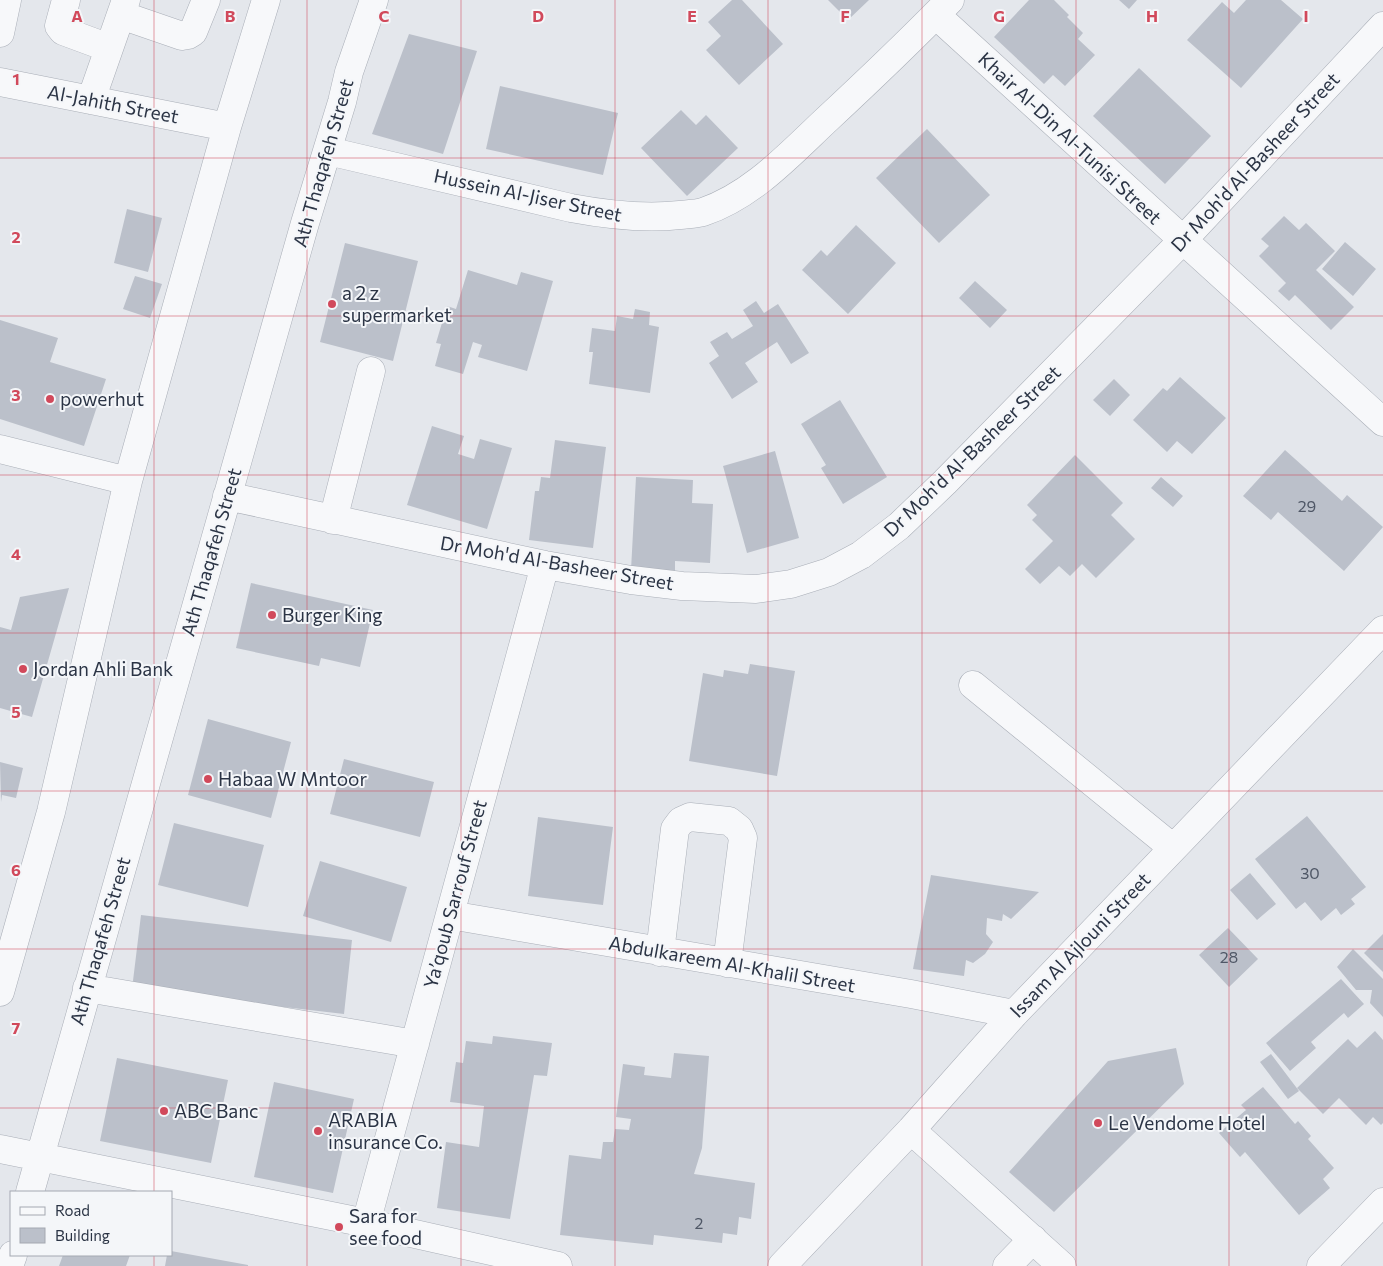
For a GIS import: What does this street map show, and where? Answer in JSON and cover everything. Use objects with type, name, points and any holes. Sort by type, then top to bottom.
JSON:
[{"type":"street","points":[[0,33],[7,0]]},
{"type":"street","points":[[66,0],[60,26],[63,31],[110,48]]},
{"type":"street","points":[[91,100],[124,7],[182,36],[193,32],[206,0]]},
{"type":"street","points":[[0,992],[51,812],[128,481],[227,127],[266,0]]},
{"type":"street","name":"Ath Thaqafeh Street","points":[[30,1191],[305,223],[328,151],[349,72],[374,0]]},
{"type":"street","name":"Hussein Al-Jiser Street","points":[[328,151],[612,216],[638,218],[701,213],[747,189],[782,161],[884,67],[943,7]]},
{"type":"street","name":"Khair Al-Din Al-Tunisi Street","points":[[943,7],[1182,240],[1383,422]]},
{"type":"street","name":"Dr Moh'd Al-Basheer Street","points":[[227,496],[545,565],[631,580],[682,586],[756,589],[791,584],[834,570],[861,556],[899,526],[945,482],[1182,240],[1383,26]]},
{"type":"street","name":"Al-Jahith Street","points":[[0,82],[227,127]]},
{"type":"street","points":[[333,520],[371,371]]},
{"type":"street","points":[[0,449],[128,481]]},
{"type":"street","name":"Ya’qoub Sarrouf Street","points":[[366,1223],[545,565]]},
{"type":"street","name":"Issam Al Ajlouni Street","points":[[782,1266],[911,1130],[1014,1014],[1383,630]]},
{"type":"street","points":[[973,685],[1173,848]]},
{"type":"street","points":[[660,952],[675,830],[681,821],[690,816],[729,821],[739,829],[744,838],[727,963]]},
{"type":"street","name":"Abdulkareem Al-Khalil Street","points":[[450,915],[911,994],[1014,1014]]},
{"type":"street","points":[[87,988],[415,1044]]},
{"type":"street","points":[[911,1130],[1062,1266]]},
{"type":"street","points":[[0,1149],[366,1223],[558,1266]]},
{"type":"street","points":[[1321,1266],[1383,1202]]},
{"type":"street","points":[[1007,1266],[1033,1239]]},
{"type":"building","points":[[732,0],[742,0],[783,44],[739,85],[706,50],[721,36],[708,22]]},
{"type":"building","points":[[828,0],[869,0],[848,20]]},
{"type":"building","points":[[1029,0],[1054,0],[1083,33],[1078,39],[1095,55],[1065,86],[1053,75],[1044,84],[994,37]]},
{"type":"building","points":[[1119,0],[1137,0],[1129,9]]},
{"type":"building","points":[[1246,0],[1281,0],[1303,19],[1241,88],[1187,40],[1222,2],[1234,13]]},
{"type":"building","points":[[409,34],[477,51],[443,154],[372,134]]},
{"type":"building","points":[[1139,68],[1211,136],[1165,184],[1093,116]]},
{"type":"building","points":[[500,86],[618,113],[603,175],[486,149]]},
{"type":"building","points":[[681,110],[696,125],[706,115],[738,148],[687,196],[641,148]]},
{"type":"building","points":[[927,129],[990,195],[939,243],[876,178]]},
{"type":"building","points":[[127,209],[162,218],[148,272],[114,263]]},
{"type":"building","points":[[1284,216],[1299,230],[1306,223],[1335,251],[1316,270],[1354,307],[1331,330],[1295,295],[1289,301],[1278,291],[1286,283],[1259,256],[1269,246],[1261,239]]},
{"type":"building","points":[[856,225],[896,263],[848,314],[802,270],[821,250],[827,256]]},
{"type":"building","points":[[1345,242],[1376,269],[1353,296],[1322,269]]},
{"type":"building","points":[[345,243],[418,261],[393,361],[320,342]]},
{"type":"building","points":[[468,270],[517,285],[521,272],[553,281],[527,371],[478,357],[482,345],[473,342],[463,374],[435,366],[441,344],[436,343],[447,306],[456,309]]},
{"type":"building","points":[[135,276],[162,284],[150,318],[123,309]]},
{"type":"building","points":[[975,281],[1007,310],[990,328],[959,298]]},
{"type":"building","points":[[756,301],[764,313],[778,304],[809,353],[791,364],[777,342],[745,363],[758,382],[732,399],[709,363],[719,356],[710,342],[727,332],[732,339],[753,326],[743,310]]},
{"type":"building","points":[[635,309],[650,312],[649,325],[659,327],[650,393],[589,384],[593,352],[589,352],[592,328],[615,331],[617,316],[633,319]]},
{"type":"building","name":"powerhut","points":[[0,320],[58,338],[50,362],[106,379],[84,446],[0,419]]},
{"type":"building","points":[[1180,377],[1226,418],[1192,454],[1177,441],[1167,452],[1133,420],[1163,388],[1167,391]]},
{"type":"building","points":[[1114,379],[1130,395],[1110,416],[1093,400]]},
{"type":"building","points":[[840,400],[887,477],[843,504],[821,468],[826,465],[801,424]]},
{"type":"building","points":[[432,426],[464,436],[458,454],[474,459],[480,439],[512,448],[487,529],[407,505]]},
{"type":"building","points":[[555,440],[606,447],[593,548],[529,540],[535,491],[539,491],[541,477],[550,478]]},
{"type":"building","points":[[1285,450],[1342,501],[1347,495],[1383,527],[1344,571],[1278,512],[1271,520],[1243,496]]},
{"type":"building","points":[[775,451],[799,538],[747,553],[723,466]]},
{"type":"building","points":[[1075,455],[1123,503],[1111,515],[1135,539],[1096,578],[1082,564],[1070,576],[1059,566],[1040,584],[1025,569],[1053,541],[1032,520],[1037,515],[1027,505]]},
{"type":"building","points":[[636,477],[693,480],[692,503],[713,504],[710,563],[675,561],[675,572],[631,570]]},
{"type":"building","points":[[1161,477],[1183,496],[1173,507],[1151,488]]},
{"type":"building","points":[[251,583],[373,610],[360,667],[321,658],[319,666],[236,648]]},
{"type":"building","name":"Jordan Ahli Bank","points":[[69,588],[32,717],[0,708],[0,627],[11,630],[20,597]]},
{"type":"building","points":[[750,664],[795,671],[777,776],[689,761],[703,673],[723,677],[724,670],[748,674]]},
{"type":"building","points":[[208,719],[291,742],[271,818],[188,795]]},
{"type":"building","points":[[344,759],[434,782],[420,837],[330,814]]},
{"type":"building","points":[[0,762],[23,768],[16,798],[2,795],[1,802]]},
{"type":"building","points":[[1307,816],[1366,887],[1351,899],[1355,904],[1341,915],[1336,908],[1321,921],[1305,902],[1296,909],[1255,859]]},
{"type":"building","points":[[538,817],[613,827],[603,905],[528,896]]},
{"type":"building","points":[[174,823],[264,845],[248,907],[158,885]]},
{"type":"building","points":[[320,861],[407,887],[391,942],[303,916]]},
{"type":"building","points":[[1250,873],[1276,904],[1257,920],[1230,890]]},
{"type":"building","points":[[931,875],[1039,892],[1011,919],[1003,914],[1002,921],[987,918],[986,934],[993,942],[985,954],[973,963],[966,960],[964,976],[913,969]]},
{"type":"building","points":[[141,915],[352,940],[344,1014],[132,989]]},
{"type":"building","points":[[1228,928],[1258,959],[1229,987],[1199,955]]},
{"type":"building","points":[[1383,934],[1383,972],[1364,953]]},
{"type":"building","points":[[1353,949],[1383,979],[1383,1017],[1370,1003],[1372,990],[1356,990],[1337,967]]},
{"type":"building","points":[[1341,979],[1364,1004],[1348,1018],[1344,1013],[1311,1042],[1316,1048],[1290,1071],[1266,1043]]},
{"type":"building","points":[[1375,1031],[1383,1040],[1383,1123],[1381,1125],[1373,1117],[1366,1125],[1339,1098],[1323,1114],[1297,1088],[1348,1039],[1357,1048]]},
{"type":"building","points":[[493,1036],[552,1043],[547,1076],[534,1075],[510,1219],[437,1208],[446,1142],[479,1147],[484,1106],[450,1102],[456,1062],[463,1063],[466,1041],[492,1044]]},
{"type":"building","name":"Le Vendome Hotel","points":[[1176,1048],[1184,1084],[1054,1212],[1009,1172],[1108,1061]]},
{"type":"building","points":[[674,1053],[709,1056],[702,1148],[694,1174],[755,1183],[751,1219],[739,1217],[737,1235],[723,1233],[722,1243],[654,1235],[653,1245],[560,1235],[569,1155],[601,1159],[603,1142],[613,1142],[615,1129],[629,1130],[631,1119],[616,1117],[623,1064],[645,1067],[644,1075],[671,1078]]},
{"type":"building","points":[[1271,1054],[1299,1091],[1288,1099],[1260,1062]]},
{"type":"building","name":"ABC Banc","points":[[117,1058],[228,1080],[211,1163],[100,1141]]},
{"type":"building","points":[[274,1082],[354,1099],[333,1193],[254,1177]]},
{"type":"building","points":[[1263,1087],[1295,1124],[1298,1121],[1311,1136],[1308,1139],[1334,1168],[1323,1179],[1330,1188],[1299,1215],[1245,1152],[1240,1157],[1219,1133],[1246,1110],[1241,1105]]},
{"type":"building","points":[[172,1251],[248,1265],[248,1266],[165,1266],[167,1256],[172,1256]]},
{"type":"building","points":[[63,1256],[130,1256],[126,1266],[59,1266]]},
{"type":"place","name":"a 2 z supermarket","points":[[332,304]]},
{"type":"place","name":"powerhut","points":[[50,399]]},
{"type":"place","name":"Burger King","points":[[272,615]]},
{"type":"place","name":"Jordan Ahli Bank","points":[[23,669]]},
{"type":"place","name":"Habaa W Mntoor","points":[[208,779]]},
{"type":"place","name":"ABC Banc","points":[[164,1111]]},
{"type":"place","name":"Le Vendome Hotel","points":[[1098,1123]]},
{"type":"place","name":"ARABIA insurance Co.","points":[[318,1131]]},
{"type":"place","name":"Sara for see food","points":[[339,1227]]}]
